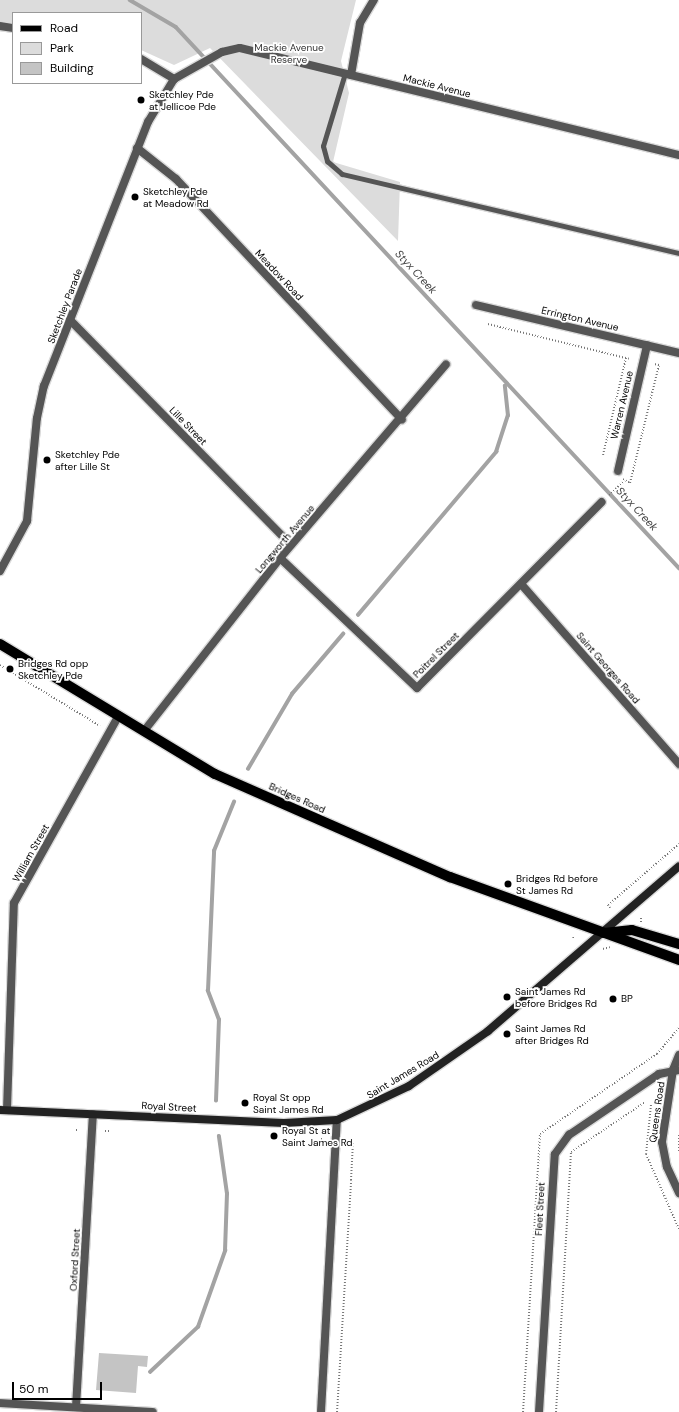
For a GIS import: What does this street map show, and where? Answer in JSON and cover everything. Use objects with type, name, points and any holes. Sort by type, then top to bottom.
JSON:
[{"type":"main road","name":"Bridges Road","points":[[0,644],[215,774],[450,877],[604,932],[624,943],[679,960]]},
{"type":"main road","name":"Saint James Road","points":[[337,1120],[384,1100],[472,1044],[679,866]]},
{"type":"main road","name":"Bridges Road","points":[[604,932],[632,930],[679,944]]},
{"type":"main road","name":"Royal Street","points":[[3,1110],[284,1122],[337,1120]]},
{"type":"street","points":[[348,74],[360,23],[374,0]]},
{"type":"street","points":[[0,26],[12,28]]},
{"type":"street","name":"Mackie Avenue","points":[[194,67],[222,52],[247,50],[679,155]]},
{"type":"street","points":[[142,60],[174,79]]},
{"type":"street","name":"Sketchley Parade","points":[[0,571],[27,521],[40,402],[70,320],[154,106],[174,79],[194,67]]},
{"type":"street","name":"Meadow Road","points":[[137,148],[176,179],[402,420]]},
{"type":"street","name":"Errington Avenue","points":[[476,305],[679,353]]},
{"type":"street","name":"Lille Street","points":[[70,320],[291,545]]},
{"type":"street","name":"Warren Avenue","points":[[618,471],[647,345]]},
{"type":"street","name":"Longworth Avenue","points":[[144,731],[280,558],[402,420],[446,364]]},
{"type":"street","name":"Poitrel Street","points":[[280,558],[417,688],[602,502]]},
{"type":"street","name":"Saint Georges Road","points":[[521,584],[679,764]]},
{"type":"street","name":"William Street","points":[[3,1110],[14,903],[119,715]]},
{"type":"street","name":"Queens Road","points":[[679,1055],[662,1142],[667,1166],[679,1193]]},
{"type":"street","name":"Fleet Street","points":[[539,1412],[555,1154],[569,1135],[659,1074],[676,1070]]},
{"type":"street","name":"Oxford Street","points":[[76,1407],[93,1114]]},
{"type":"street","points":[[321,1412],[337,1120]]},
{"type":"street","points":[[0,1403],[153,1412]]},
{"type":"lane","points":[[348,74],[323,146],[327,161],[342,174],[679,253]]},
{"type":"path","points":[[488,324],[630,359]]},
{"type":"path","points":[[603,455],[626,358]]},
{"type":"path","points":[[602,502],[624,481],[630,483],[659,365],[654,364]]},
{"type":"path","points":[[0,665],[100,726]]},
{"type":"path","points":[[610,908],[608,906],[679,844]]},
{"type":"path","points":[[603,949],[610,947]]},
{"type":"path","points":[[556,1412],[571,1152],[645,1102]]},
{"type":"path","points":[[679,1134],[679,1153]]},
{"type":"path","points":[[337,1412],[353,1141],[350,1141]]},
{"type":"green space","name":"Mackie Avenue Reserve","points":[[0,0],[356,0],[341,61],[349,93],[333,162],[400,182],[398,241],[210,48],[174,65],[142,50],[142,12],[12,12],[12,25],[0,23]]},
{"type":"building","points":[[99,1353],[148,1356],[147,1367],[138,1366],[136,1393],[96,1390]]},
{"type":"waterway","name":"Styx Creek","points":[[130,0],[176,27],[679,568]]},
{"type":"waterway","points":[[358,615],[496,452],[508,416],[505,386]]},
{"type":"waterway","points":[[248,769],[292,694],[343,634]]},
{"type":"waterway","points":[[216,1101],[219,1020],[208,991],[214,851],[234,802]]},
{"type":"waterway","points":[[150,1372],[198,1327],[225,1251],[227,1194],[219,1137]]},
{"type":"place","name":"Sketchley Pde at Jellicoe Pde","points":[[141,100]]},
{"type":"place","name":"Sketchley Pde at Meadow Rd","points":[[135,197]]},
{"type":"place","name":"Sketchley Pde after Lille St","points":[[47,460]]},
{"type":"place","name":"Bridges Rd opp Sketchley Pde","points":[[10,669]]},
{"type":"place","name":"Bridges Rd before St James Rd","points":[[508,884]]},
{"type":"place","name":"Saint James Rd before Bridges Rd","points":[[507,997]]},
{"type":"place","name":"BP","points":[[613,999]]},
{"type":"place","name":"Saint James Rd after Bridges Rd","points":[[507,1034]]},
{"type":"place","name":"Royal St opp Saint James Rd","points":[[245,1103]]},
{"type":"place","name":"Royal St at Saint James Rd","points":[[274,1136]]}]
